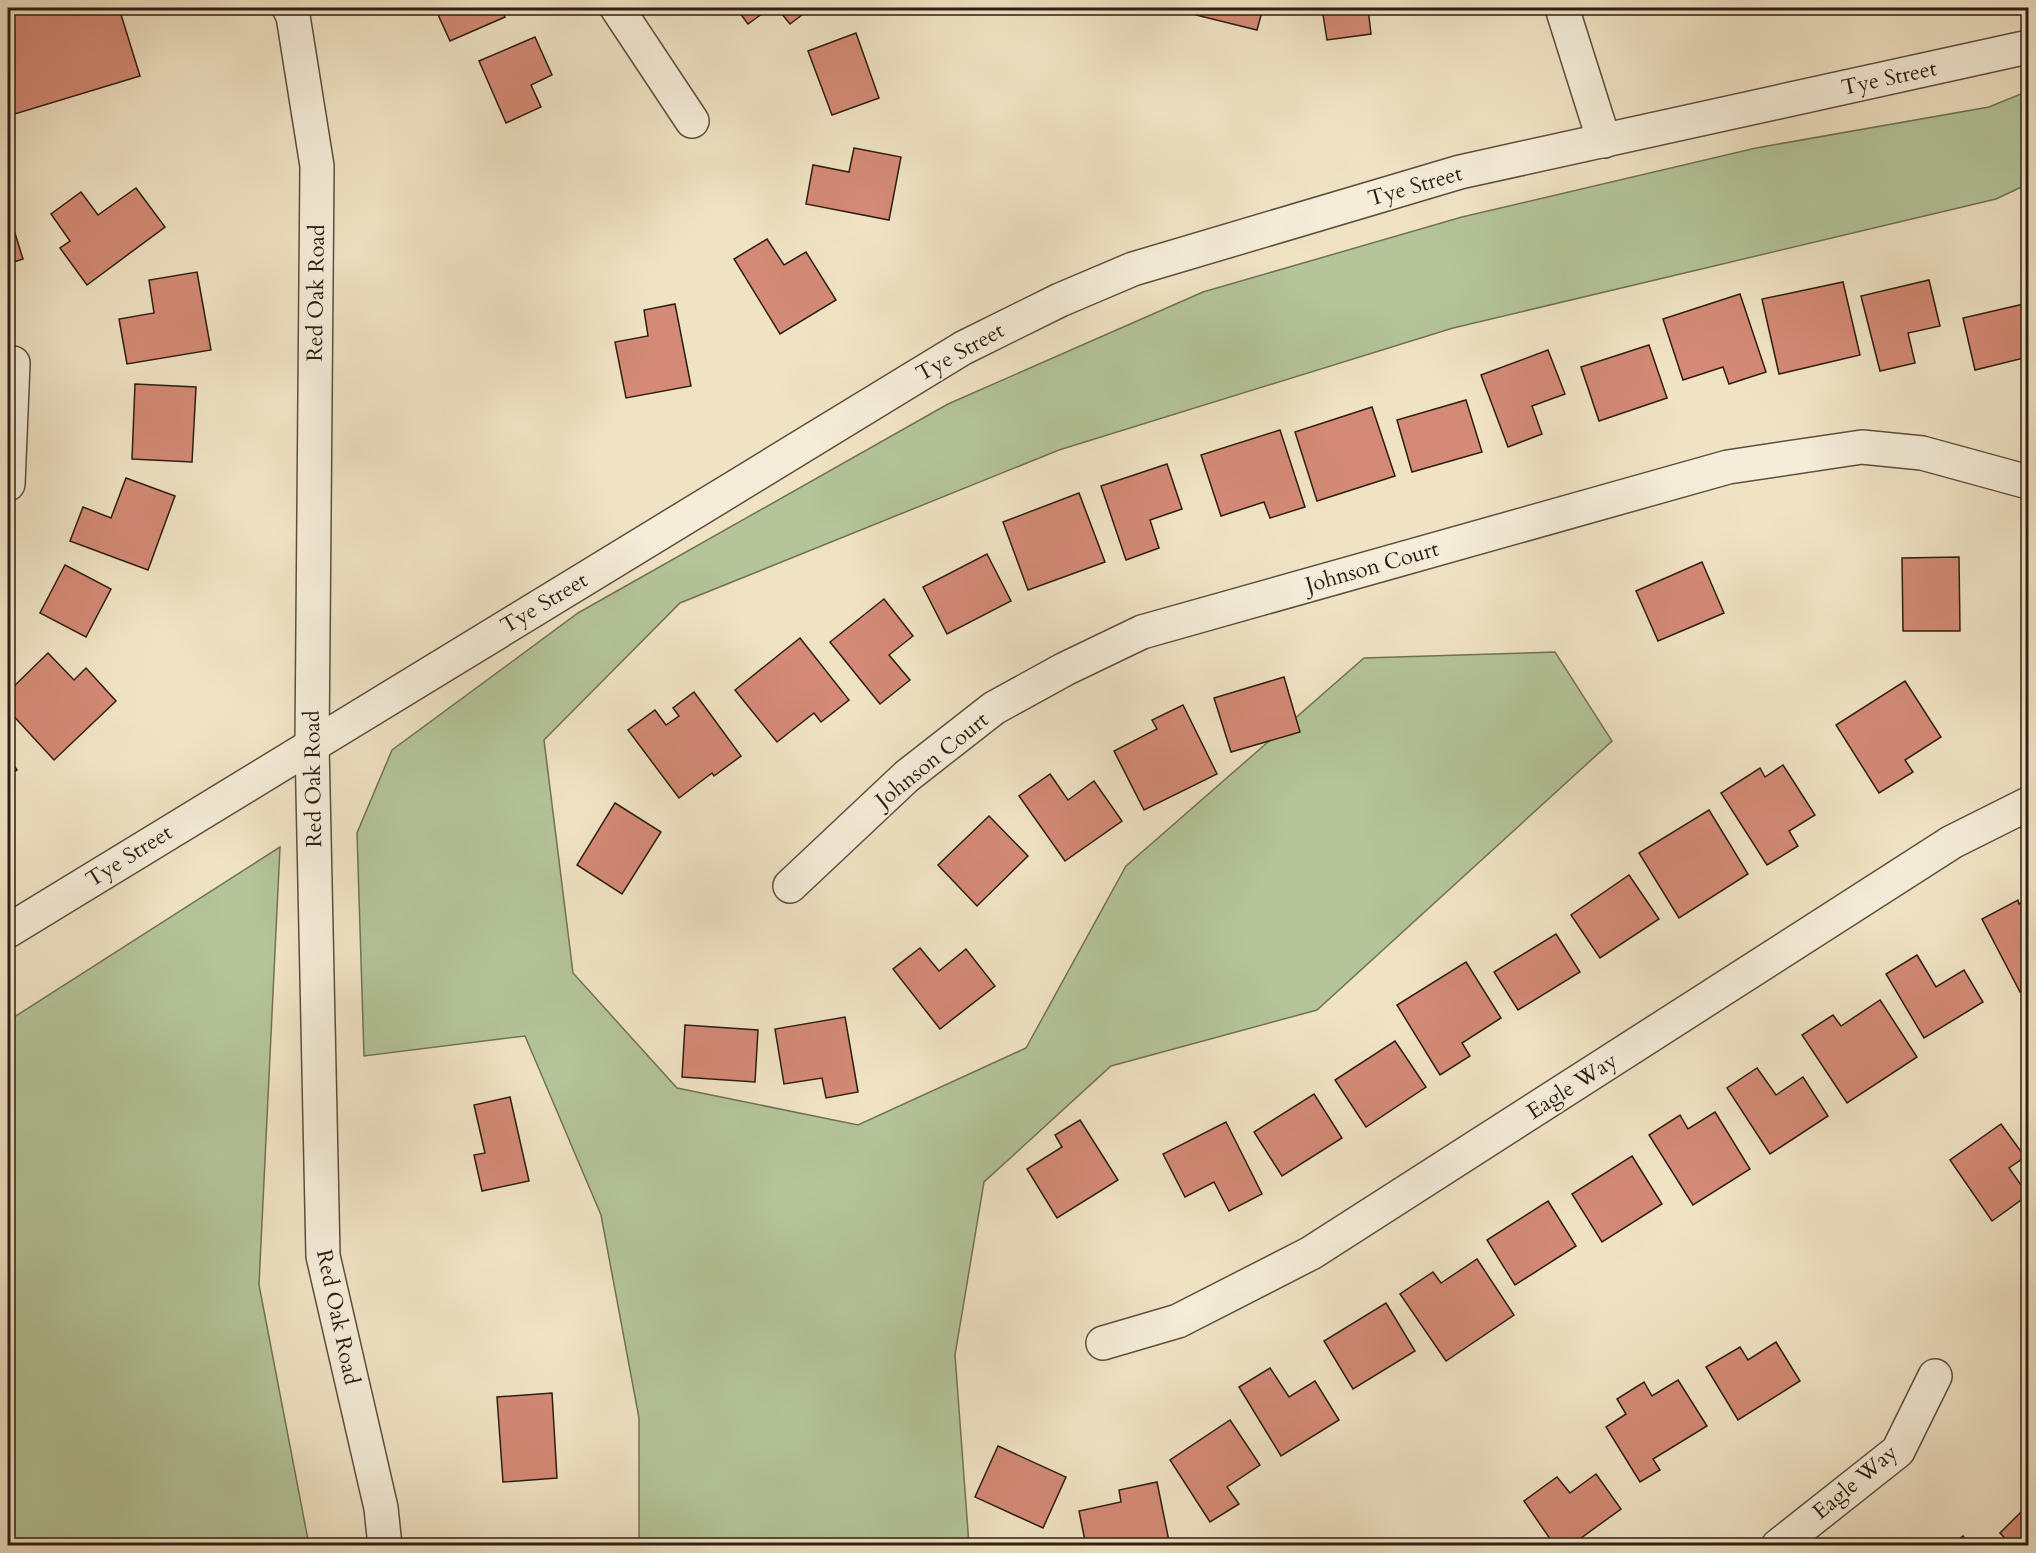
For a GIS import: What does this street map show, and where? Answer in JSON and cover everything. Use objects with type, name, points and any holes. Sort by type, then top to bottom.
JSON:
[{"type":"street","name":"Red Oak Road","points":[[289,8],[293,16],[317,166],[312,744],[322,1256],[381,1508],[386,1545]]},
{"type":"street","points":[[617,8],[692,121]]},
{"type":"street","points":[[1562,8],[1604,141]]},
{"type":"street","name":"Tye Street","points":[[8,931],[963,348],[1060,300],[1133,269],[1460,172],[2028,47]]},
{"type":"street","points":[[8,484],[13,363]]},
{"type":"street","name":"Johnson Court","points":[[790,885],[908,776],[994,708],[1065,669],[1142,632],[1728,467],[1862,447],[1923,453],[2028,482]]},
{"type":"street","name":"Eagle Way","points":[[1103,1343],[1178,1321],[1311,1253],[1952,842],[2028,804]]},
{"type":"street","name":"Eagle Way","points":[[1778,1545],[1898,1451],[1935,1376]]},
{"type":"green space","points":[[2028,91],[2028,184],[1996,199],[1453,328],[1059,450],[680,603],[544,740],[573,973],[677,1088],[858,1125],[1026,1048],[1126,866],[1364,658],[1555,652],[1612,741],[1317,1010],[1111,1066],[984,1182],[955,1355],[969,1545],[639,1545],[639,1418],[601,1215],[525,1036],[364,1056],[357,833],[392,750],[578,613],[948,404],[1203,292],[1462,217],[1756,148],[1989,107]]},
{"type":"green space","points":[[280,847],[259,1285],[309,1545],[8,1545],[8,1021]]},
{"type":"building","points":[[8,8],[119,8],[140,76],[8,116]]},
{"type":"building","points":[[435,8],[501,8],[505,17],[450,41]]},
{"type":"building","points":[[736,8],[770,8],[748,24]]},
{"type":"building","points":[[777,8],[811,8],[790,24]]},
{"type":"building","points":[[1198,8],[1263,8],[1257,30],[1196,15]]},
{"type":"building","points":[[1322,8],[1368,8],[1371,34],[1327,40]]},
{"type":"building","points":[[856,33],[879,98],[832,115],[808,51]]},
{"type":"building","points":[[535,37],[552,75],[531,85],[541,107],[506,123],[479,61]]},
{"type":"building","points":[[854,148],[901,157],[889,220],[806,204],[813,165],[849,172]]},
{"type":"building","points":[[136,188],[165,227],[87,285],[60,248],[70,241],[51,214],[81,192],[98,215]]},
{"type":"building","points":[[8,214],[23,259],[8,264]]},
{"type":"building","points":[[767,239],[784,265],[806,252],[836,300],[780,334],[734,259]]},
{"type":"building","points":[[197,272],[211,350],[127,364],[119,319],[154,313],[149,280]]},
{"type":"building","points":[[1929,280],[1940,326],[1908,333],[1915,363],[1880,371],[1861,296]]},
{"type":"building","points":[[1843,282],[1860,355],[1779,374],[1762,299]]},
{"type":"building","points":[[1740,294],[1766,372],[1729,384],[1723,367],[1683,380],[1663,319]]},
{"type":"building","points":[[2028,303],[2028,357],[1975,370],[1963,318]]},
{"type":"building","points":[[675,304],[691,386],[626,398],[615,342],[648,336],[644,310]]},
{"type":"building","points":[[1649,345],[1667,398],[1599,421],[1581,367]]},
{"type":"building","points":[[1548,350],[1565,394],[1532,406],[1542,434],[1508,447],[1481,375]]},
{"type":"building","points":[[135,384],[196,387],[192,462],[132,459]]},
{"type":"building","points":[[1466,400],[1482,452],[1412,472],[1397,420]]},
{"type":"building","points":[[1372,407],[1395,476],[1317,501],[1295,432]]},
{"type":"building","points":[[1280,430],[1305,507],[1270,518],[1264,502],[1221,516],[1201,455]]},
{"type":"building","points":[[1167,464],[1182,509],[1150,520],[1159,548],[1126,560],[1101,486]]},
{"type":"building","points":[[126,478],[175,496],[148,570],[70,541],[83,507],[111,518]]},
{"type":"building","points":[[1079,493],[1105,562],[1028,590],[1003,522]]},
{"type":"building","points":[[987,554],[1011,601],[947,634],[923,587]]},
{"type":"building","points":[[1959,557],[1960,631],[1903,631],[1902,558]]},
{"type":"building","points":[[1702,562],[1724,613],[1658,641],[1636,591]]},
{"type":"building","points":[[65,565],[111,589],[86,637],[40,613]]},
{"type":"building","points":[[884,599],[913,636],[889,655],[910,680],[880,704],[830,642]]},
{"type":"building","points":[[800,638],[849,700],[821,722],[814,713],[777,742],[735,690]]},
{"type":"building","points":[[48,653],[74,680],[86,668],[116,701],[54,760],[8,710],[8,692]]},
{"type":"building","points":[[1284,677],[1300,732],[1231,752],[1214,698]]},
{"type":"building","points":[[1905,681],[1941,737],[1905,760],[1913,772],[1879,793],[1836,725]]},
{"type":"building","points":[[694,692],[741,756],[714,776],[712,773],[679,798],[628,730],[655,710],[666,725],[679,716],[673,708]]},
{"type":"building","points":[[1183,705],[1217,774],[1144,810],[1114,751],[1157,729],[1152,720]]},
{"type":"building","points":[[8,756],[17,770],[8,776]]},
{"type":"building","points":[[1783,765],[1815,815],[1789,831],[1798,846],[1767,865],[1721,793],[1760,768],[1765,777]]},
{"type":"building","points":[[1050,774],[1068,800],[1094,781],[1122,821],[1065,861],[1019,796]]},
{"type":"building","points":[[615,803],[661,832],[622,894],[577,865]]},
{"type":"building","points":[[1709,810],[1748,874],[1679,918],[1639,853]]},
{"type":"building","points":[[989,816],[1028,856],[977,906],[938,865]]},
{"type":"building","points":[[1629,875],[1659,919],[1600,958],[1571,915]]},
{"type":"building","points":[[2028,899],[2028,987],[2020,992],[1982,919],[2018,900],[2019,904]]},
{"type":"building","points":[[1556,934],[1580,972],[1518,1010],[1494,972]]},
{"type":"building","points":[[920,948],[939,971],[966,949],[995,986],[940,1029],[893,969]]},
{"type":"building","points":[[1917,955],[1936,987],[1964,970],[1983,1002],[1924,1038],[1886,974]]},
{"type":"building","points":[[1466,962],[1501,1018],[1462,1043],[1470,1056],[1440,1075],[1397,1005]]},
{"type":"building","points":[[1880,1000],[1917,1057],[1847,1103],[1802,1035],[1833,1015],[1841,1026]]},
{"type":"building","points":[[845,1017],[858,1092],[826,1098],[822,1078],[784,1084],[775,1029]]},
{"type":"building","points":[[685,1025],[758,1030],[755,1082],[682,1077]]},
{"type":"building","points":[[1395,1041],[1426,1087],[1366,1127],[1335,1080]]},
{"type":"building","points":[[1757,1068],[1776,1095],[1803,1077],[1828,1116],[1770,1154],[1727,1088]]},
{"type":"building","points":[[1314,1094],[1342,1138],[1282,1176],[1254,1132]]},
{"type":"building","points":[[510,1097],[529,1181],[482,1191],[474,1155],[485,1153],[474,1105]]},
{"type":"building","points":[[1715,1112],[1750,1169],[1693,1205],[1649,1135],[1680,1115],[1688,1129]]},
{"type":"building","points":[[1080,1120],[1118,1180],[1057,1218],[1027,1169],[1062,1147],[1055,1135]]},
{"type":"building","points":[[1226,1122],[1262,1194],[1229,1211],[1214,1182],[1185,1197],[1163,1154]]},
{"type":"building","points":[[2001,1124],[2025,1157],[2009,1168],[2028,1195],[1992,1221],[1950,1160]]},
{"type":"building","points":[[1632,1156],[1662,1204],[1602,1242],[1572,1194]]},
{"type":"building","points":[[1548,1201],[1576,1246],[1515,1285],[1487,1240]]},
{"type":"building","points":[[1477,1259],[1514,1315],[1446,1361],[1400,1294],[1433,1272],[1441,1283]]},
{"type":"building","points":[[1386,1303],[1415,1351],[1353,1389],[1324,1341]]},
{"type":"building","points":[[1776,1342],[1800,1381],[1738,1420],[1706,1367],[1740,1347],[1748,1360]]},
{"type":"building","points":[[1270,1368],[1289,1397],[1315,1381],[1339,1420],[1281,1456],[1239,1387]]},
{"type":"building","points":[[1678,1380],[1707,1426],[1653,1459],[1660,1470],[1640,1482],[1606,1427],[1626,1414],[1617,1399],[1644,1382],[1652,1396]]},
{"type":"building","points":[[552,1393],[557,1478],[503,1482],[497,1397]]},
{"type":"building","points":[[1230,1420],[1260,1465],[1227,1487],[1239,1504],[1210,1522],[1170,1460]]},
{"type":"building","points":[[998,1446],[1066,1477],[1043,1528],[975,1497]]},
{"type":"building","points":[[1596,1474],[1621,1509],[1570,1546],[1555,1546],[1524,1501],[1557,1477],[1570,1493]]},
{"type":"building","points":[[1157,1482],[1170,1546],[1086,1546],[1079,1511],[1121,1502],[1119,1490]]},
{"type":"building","points":[[2028,1505],[2028,1546],[2012,1546],[2000,1533]]},
{"type":"building","points":[[1963,1536],[1969,1546],[1949,1546]]}]
